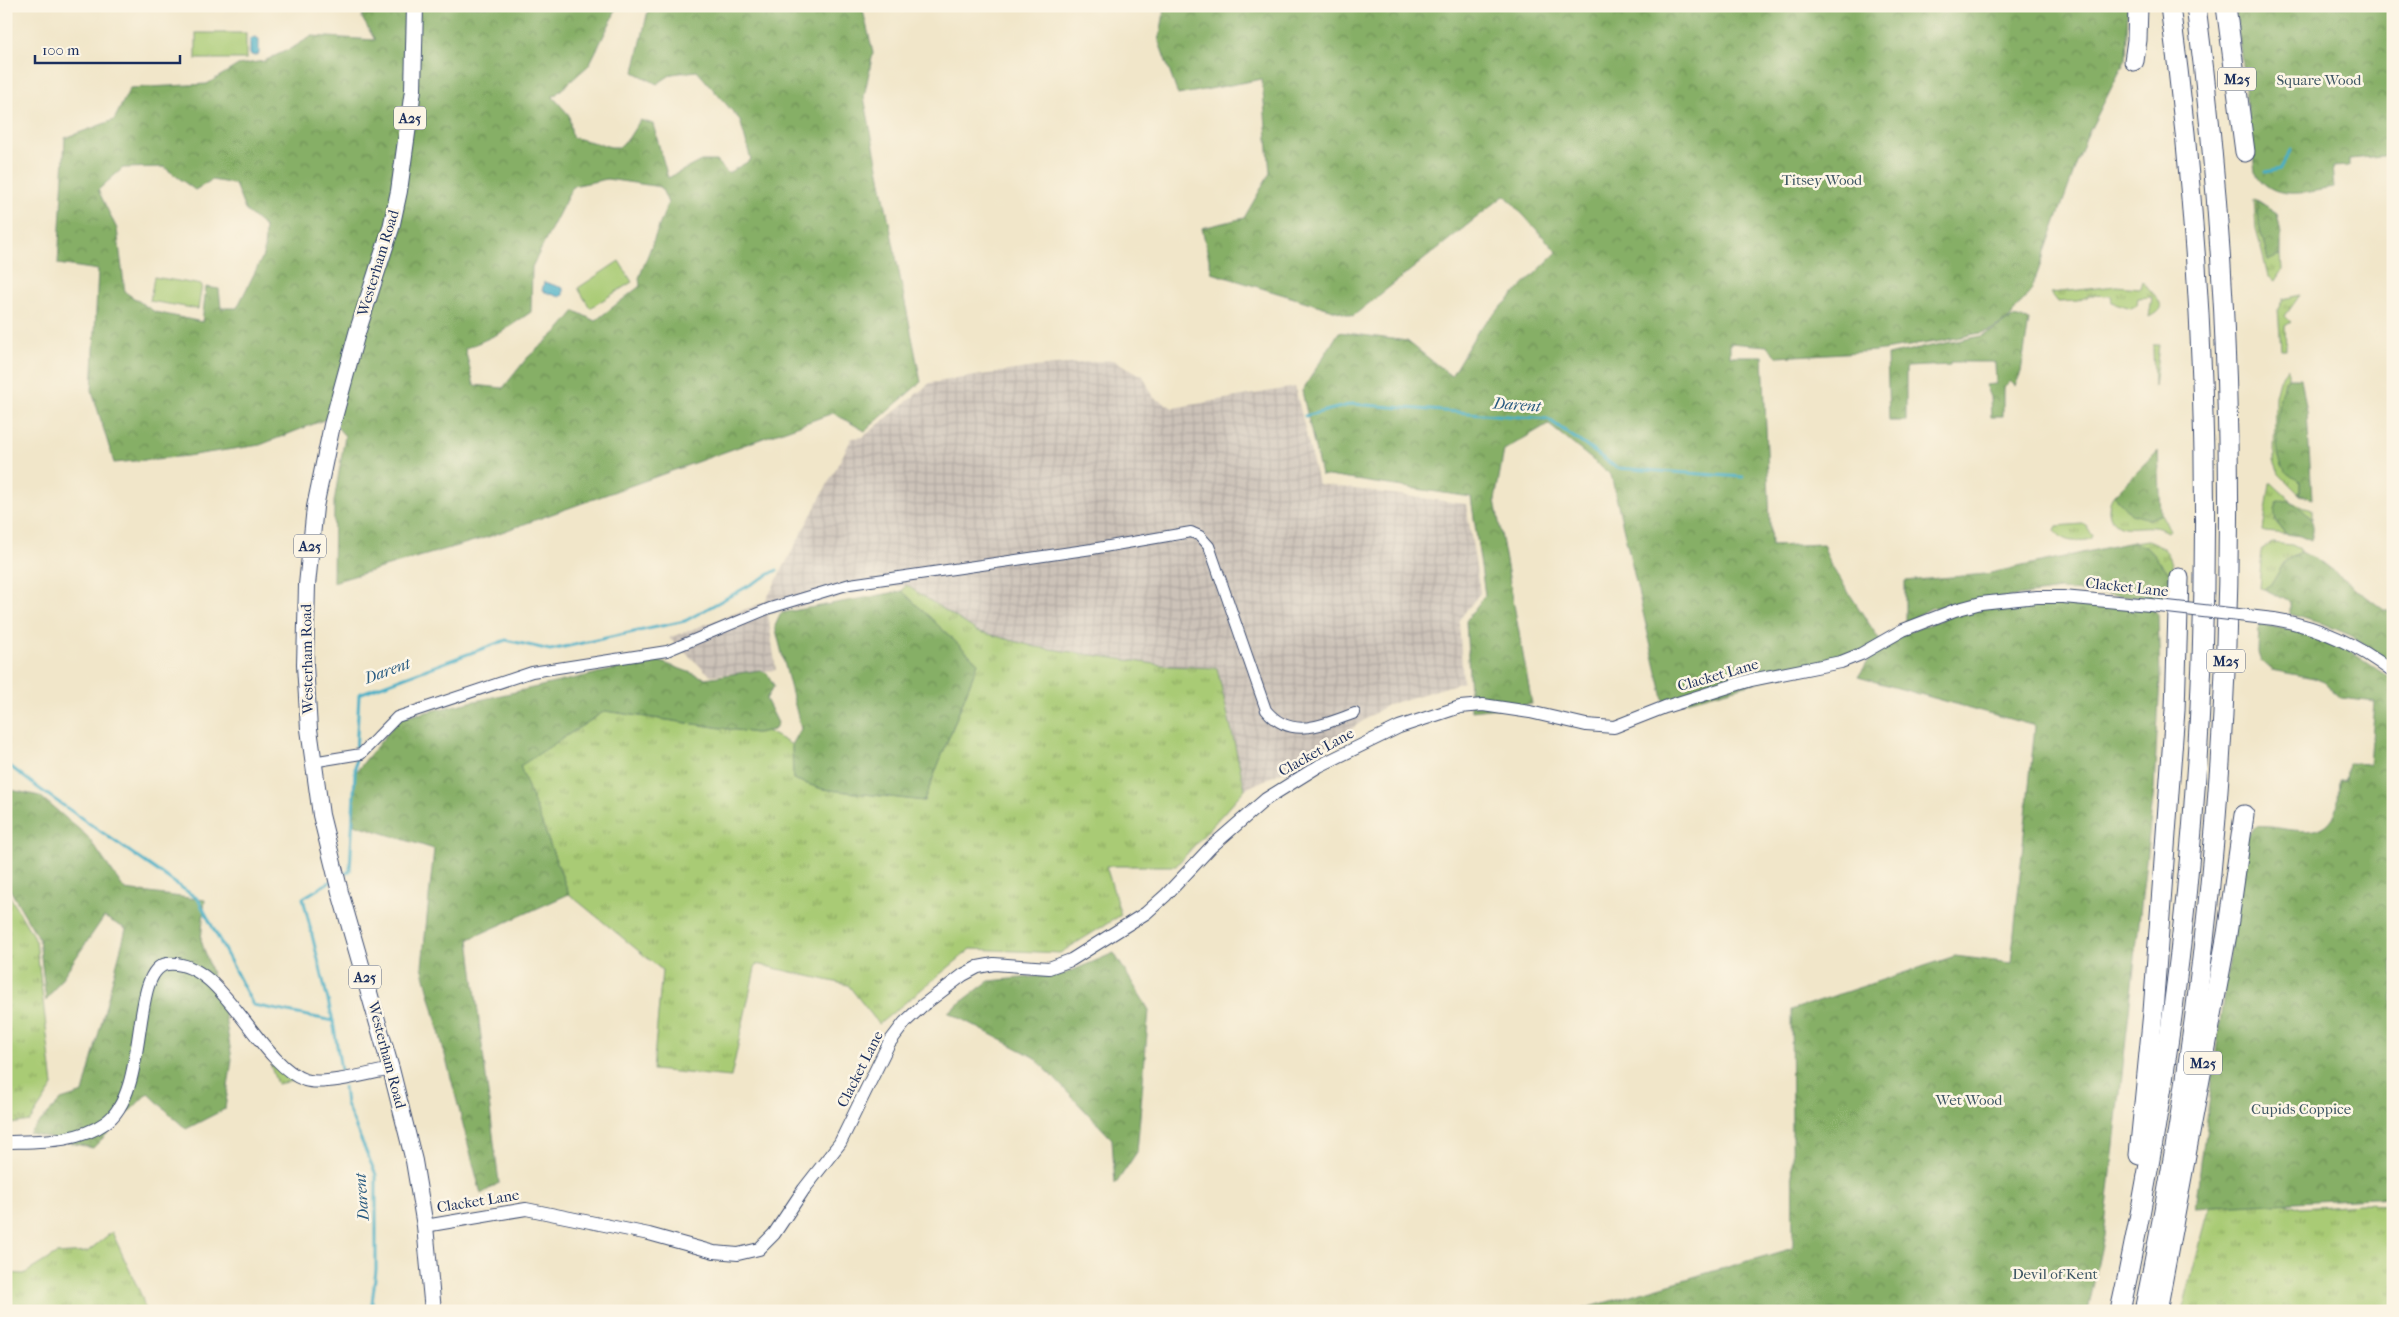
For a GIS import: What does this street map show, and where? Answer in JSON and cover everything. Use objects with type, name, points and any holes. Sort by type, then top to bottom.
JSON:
[{"type":"highway","points":[[2134,61],[2138,6]]},
{"type":"highway","name":"M25","points":[[2120,1311],[2158,1108],[2178,963],[2193,808],[2202,620],[2204,460],[2199,303],[2188,166],[2170,6]]},
{"type":"highway","name":"M25","points":[[2144,1311],[2178,1135],[2205,944],[2219,790],[2227,632],[2229,474],[2225,316],[2214,159],[2196,6]]},
{"type":"highway","name":"M25","points":[[2226,6],[2245,152]]},
{"type":"highway","name":"M25","points":[[2132,1252],[2175,710],[2179,578]]},
{"type":"highway","name":"M25","points":[[2157,1311],[2227,934],[2244,815]]},
{"type":"main road","name":"Westerham Road","points":[[414,6],[413,90],[399,191],[391,228],[357,333],[330,433],[314,516],[308,568],[305,638],[306,699],[312,762],[321,815],[336,878],[391,1069],[414,1161],[425,1226],[433,1311]]},
{"type":"street","points":[[312,762],[360,754],[397,717],[532,672],[667,651],[770,608],[850,584],[1092,549],[1191,532],[1200,536],[1209,546],[1266,710],[1274,719],[1288,727],[1300,729],[1327,723],[1355,713]]},
{"type":"street","name":"Clacket Lane","points":[[425,1226],[526,1209],[649,1234],[714,1252],[738,1254],[759,1249],[774,1234],[804,1189],[840,1143],[889,1043],[905,1022],[922,1006],[963,974],[978,967],[994,964],[1049,968],[1070,960],[1146,913],[1166,895],[1211,847],[1266,799],[1320,766],[1399,727],[1460,707],[1483,705],[1530,712],[1586,724],[1614,727],[1665,707],[1751,680],[1841,662],[1861,654],[1903,630],[1955,610],[1981,603],[2013,599],[2063,597],[2274,619],[2308,627],[2340,639],[2363,651],[2393,672]]},
{"type":"street","points":[[6,1142],[64,1139],[98,1128],[114,1115],[125,1100],[133,1077],[144,996],[150,978],[158,968],[166,964],[190,969],[217,988],[270,1053],[300,1078],[317,1081],[391,1069]]},
{"type":"shaded area","points":[[1113,360],[1143,376],[1154,398],[1173,408],[1295,387],[1318,484],[1466,504],[1480,593],[1459,620],[1463,682],[1387,705],[1295,766],[1245,789],[1217,668],[1169,666],[1036,647],[977,631],[906,585],[878,588],[768,614],[776,670],[710,675],[669,638],[765,602],[852,438],[863,437],[930,383],[1034,367]]},
{"type":"green space","points":[[364,6],[616,6],[613,17],[589,65],[553,97],[569,115],[572,137],[611,147],[619,147],[628,139],[640,120],[653,124],[668,178],[701,161],[716,161],[728,173],[751,160],[740,120],[697,71],[672,74],[657,84],[634,72],[649,6],[862,6],[873,53],[864,97],[921,382],[865,431],[833,413],[488,537],[333,582],[334,502],[345,436],[329,418],[260,445],[187,456],[114,463],[92,391],[98,270],[58,264],[65,138],[114,120],[130,88],[207,84],[238,65],[264,61],[312,36],[375,40],[362,18]],"holes":[[[164,167],[195,190],[212,180],[235,184],[245,210],[265,227],[264,254],[237,308],[221,308],[219,289],[206,287],[202,322],[155,312],[125,292],[117,229],[98,190],[123,168]],[[607,179],[661,187],[668,203],[639,278],[640,286],[595,321],[575,311],[558,331],[527,358],[503,388],[474,385],[465,349],[500,333],[531,312],[532,267],[573,186]]]},
{"type":"green space","name":"Titsey Wood","points":[[1165,6],[2128,6],[2126,59],[2086,138],[2031,291],[2007,320],[1989,331],[1942,341],[1876,351],[1778,357],[1767,346],[1730,343],[1730,356],[1763,356],[1771,546],[1823,544],[1830,564],[1881,642],[1993,601],[2150,605],[2158,614],[2160,679],[2154,789],[2104,1235],[2088,1311],[1576,1311],[1793,1248],[1791,1010],[1955,956],[2011,963],[2035,726],[1858,677],[1880,643],[1861,654],[1665,707],[1611,475],[1548,424],[1504,450],[1495,500],[1532,704],[1471,711],[1466,621],[1485,595],[1471,497],[1321,475],[1302,391],[1339,332],[1407,341],[1451,376],[1479,329],[1557,252],[1505,195],[1353,316],[1212,273],[1202,228],[1244,218],[1270,173],[1262,79],[1178,95],[1159,42]]},
{"type":"green space","name":"Square Wood","points":[[2235,6],[2393,6],[2393,155],[2349,159],[2349,166],[2332,167],[2334,188],[2290,193],[2280,192],[2262,182],[2255,172]]},
{"type":"green space","points":[[196,33],[246,33],[246,59],[196,59]]},
{"type":"green space","points":[[2254,199],[2257,200],[2259,225],[2268,260],[2281,255],[2282,270],[2275,281],[2268,276],[2256,228]]},
{"type":"green space","points":[[2257,200],[2277,213],[2281,234],[2281,255],[2268,261],[2259,225]]},
{"type":"green space","points":[[619,261],[632,282],[590,308],[578,288]]},
{"type":"green space","points":[[154,277],[202,285],[198,309],[150,301]]},
{"type":"green space","points":[[2142,281],[2157,298],[2160,305],[2158,311],[2149,317],[2152,297],[2138,298],[2137,305],[2131,308],[2112,302],[2111,296],[2090,295],[2078,301],[2058,302],[2051,293],[2116,286],[2140,288]]},
{"type":"green space","points":[[2300,295],[2285,316],[2291,322],[2285,326],[2286,349],[2281,349],[2278,309],[2283,299]]},
{"type":"green space","points":[[2012,317],[2029,320],[2021,372],[2015,386],[2010,381],[2003,388],[2003,417],[1991,417],[1990,397],[1985,385],[1996,384],[1995,362],[1950,362],[1950,365],[1906,367],[1906,421],[1889,421],[1887,355],[1981,336]]},
{"type":"green space","points":[[2153,345],[2159,345],[2154,387]]},
{"type":"green space","points":[[2288,368],[2288,378],[2283,384],[2283,468],[2300,481],[2300,495],[2279,474],[2274,461],[2275,396],[2279,380]]},
{"type":"green space","points":[[2288,378],[2301,378],[2307,412],[2312,499],[2300,495],[2300,481],[2284,469],[2280,461],[2277,437],[2278,409],[2280,396]]},
{"type":"green space","points":[[2158,451],[2161,514],[2150,519],[2131,514],[2114,495]]},
{"type":"green space","points":[[2270,483],[2295,502],[2312,510],[2312,519],[2290,500],[2275,521],[2286,534],[2263,531]]},
{"type":"green space","points":[[2114,495],[2120,502],[2150,519],[2161,514],[2170,530],[2168,532],[2155,527],[2126,527],[2115,523],[2109,511]]},
{"type":"green space","points":[[2290,500],[2310,517],[2313,527],[2311,541],[2300,536],[2286,534],[2277,522],[2275,511],[2278,502]]},
{"type":"green space","points":[[2086,525],[2093,536],[2091,539],[2067,540],[2062,538],[2055,530],[2057,526]]},
{"type":"green space","points":[[2148,540],[2160,546],[2168,554],[2174,578],[2146,547],[2132,542]]},
{"type":"green space","points":[[2132,542],[2146,547],[2174,578],[2174,600],[2060,590],[1931,608],[1905,623],[1905,581],[1986,574]]},
{"type":"green space","points":[[2272,543],[2292,545],[2300,549],[2300,552],[2285,561],[2272,583],[2264,589],[2259,588],[2262,549]]},
{"type":"green space","points":[[2300,552],[2317,559],[2384,610],[2393,610],[2393,666],[2352,636],[2326,625],[2290,614],[2290,602],[2264,589],[2272,583],[2285,561]]},
{"type":"green space","points":[[906,585],[977,631],[1036,647],[1169,666],[1217,668],[1245,789],[1176,866],[1106,866],[1121,915],[1060,953],[971,949],[879,1024],[848,985],[756,964],[731,1077],[653,1070],[662,970],[569,894],[519,766],[605,711],[756,733],[767,731],[792,745],[793,779],[822,789],[924,801],[978,663],[902,591]]},
{"type":"green space","points":[[902,591],[978,663],[924,801],[822,789],[793,779],[792,745],[801,729],[775,626],[781,613]]},
{"type":"green space","name":"Cupids Coppice","points":[[2259,624],[2300,632],[2344,647],[2393,680],[2393,1197],[2195,1207],[2245,838],[2255,827],[2300,831],[2322,828],[2330,822],[2336,811],[2339,780],[2346,780],[2348,763],[2370,764],[2375,702],[2341,698],[2324,682],[2314,678],[2271,670],[2261,661],[2258,652]]},
{"type":"green space","points":[[656,660],[705,678],[760,670],[767,673],[774,686],[766,699],[778,723],[774,730],[756,733],[605,711],[520,766],[569,894],[469,939],[499,1183],[481,1194],[422,966],[434,849],[354,824],[355,773],[400,718]]},
{"type":"green space","points":[[6,789],[40,796],[87,836],[125,890],[205,900],[201,940],[224,1011],[232,1059],[225,1109],[186,1129],[148,1093],[93,1148],[29,1133],[61,1100],[83,1093],[126,929],[104,917],[46,1001],[39,939],[6,883]]},
{"type":"green space","points":[[6,890],[36,941],[53,1086],[30,1121],[11,1124],[6,1115]]},
{"type":"green space","points":[[1114,953],[1149,1010],[1137,1152],[1115,1185],[1112,1139],[1034,1057],[948,1012],[989,981],[1064,974]]},
{"type":"green space","points":[[272,1063],[298,1080],[277,1084],[271,1067]]},
{"type":"green space","points":[[2281,1202],[2301,1208],[2360,1204],[2393,1205],[2393,1311],[2182,1311],[2210,1206]]},
{"type":"green space","points":[[112,1232],[142,1297],[145,1311],[6,1311],[6,1273],[24,1274],[56,1254],[87,1252]]},
{"type":"water","points":[[255,37],[259,39],[259,54],[254,56],[250,54],[250,39]]},
{"type":"water","points":[[544,282],[563,288],[563,295],[560,297],[542,291]]},
{"type":"waterway","points":[[2266,172],[2280,169],[2291,149]]},
{"type":"waterway","name":"Darent","points":[[1305,416],[1353,404],[1548,419],[1617,468],[1743,477]]},
{"type":"waterway","name":"Darent","points":[[341,876],[350,871],[359,694],[506,640],[550,650],[685,621],[777,570]]},
{"type":"waterway","points":[[6,763],[41,790],[198,899],[253,1005],[333,1021]]},
{"type":"waterway","name":"Darent","points":[[331,881],[303,898],[333,1021],[341,1070]]},
{"type":"waterway","name":"Darent","points":[[344,1087],[346,1104],[376,1175],[376,1270],[371,1311]]},
{"type":"park label","name":"Wet Wood","points":[[1969,1100]]},
{"type":"park label","name":"Devil of Kent","points":[[2055,1274]]}]
